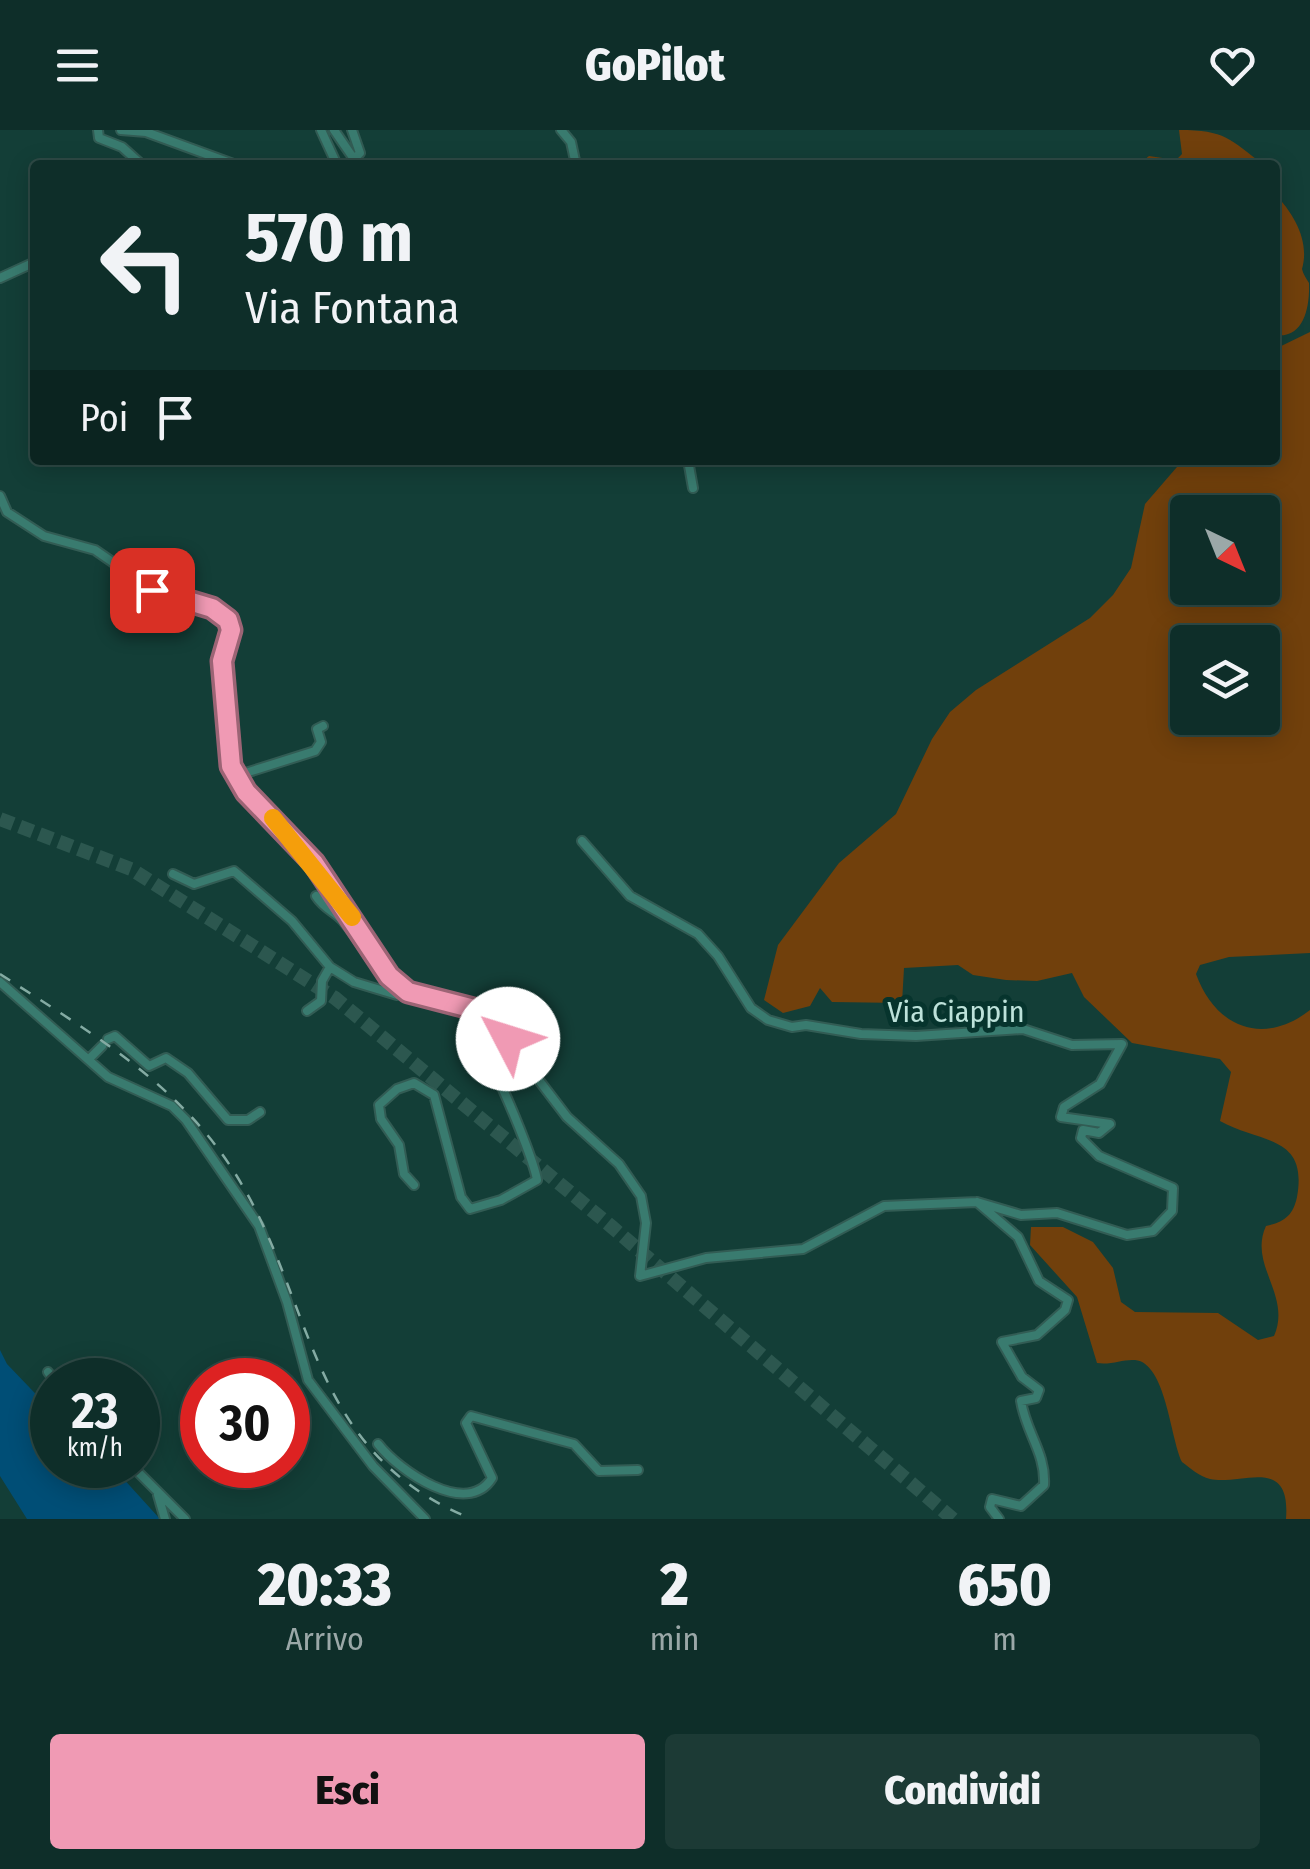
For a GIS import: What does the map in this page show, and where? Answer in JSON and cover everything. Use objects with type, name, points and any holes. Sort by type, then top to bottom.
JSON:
[{"type":"street","points":[[98,130],[99,138],[122,147],[136,160]]},
{"type":"street","points":[[121,130],[146,132],[222,160]]},
{"type":"street","points":[[320,130],[335,160]]},
{"type":"street","points":[[334,130],[356,160]]},
{"type":"street","points":[[352,130],[359,144],[358,160]]},
{"type":"street","points":[[562,130],[575,160]]},
{"type":"street","points":[[0,278],[30,264]]},
{"type":"street","points":[[689,465],[693,488]]},
{"type":"street","points":[[0,496],[8,512],[44,536],[96,550],[160,595],[224,614],[231,630],[222,661],[228,747],[236,776],[314,863],[402,992]]},
{"type":"street","points":[[236,776],[315,751],[320,742],[317,729],[323,726]]},
{"type":"street","name":"Via Ciappin","points":[[424,996],[478,1010],[493,1020],[577,1129],[619,1164],[646,1208],[640,1276],[706,1258],[803,1249],[884,1206],[978,1202],[1021,1215],[1057,1213],[1114,1234],[1153,1231],[1172,1211],[1173,1188],[1099,1156],[1081,1138],[1084,1130],[1099,1133],[1110,1124],[1061,1118],[1064,1106],[1107,1076],[1122,1044],[1072,1045],[1023,1028],[916,1036],[792,1028],[768,1020],[751,1008],[718,956],[698,934],[630,896],[582,841]]},
{"type":"street","points":[[173,874],[194,884],[234,871],[292,921],[330,967],[354,982],[455,1006],[471,1020],[537,1176],[533,1185],[476,1211],[470,1209],[461,1197],[434,1096],[414,1083],[397,1089],[379,1105],[381,1119],[398,1144],[404,1174],[414,1185]]},
{"type":"street","points":[[316,896],[329,914],[341,918],[368,962],[402,992]]},
{"type":"street","points":[[307,1011],[321,1001],[322,981],[330,967]]},
{"type":"street","points":[[0,982],[126,1088],[172,1106],[191,1128],[258,1226],[287,1302],[308,1380],[396,1490],[425,1519]]},
{"type":"street","points":[[91,1057],[115,1036],[149,1066],[166,1058],[188,1074],[228,1120],[248,1120],[260,1112]]},
{"type":"street","points":[[978,1202],[1018,1237],[1039,1281],[1068,1300],[1066,1310],[1037,1335],[1002,1342],[1022,1377],[1039,1390],[1036,1398],[1021,1401],[1026,1428],[1043,1456],[1045,1470],[1044,1485],[1021,1506],[992,1499],[990,1507],[999,1519]]},
{"type":"street","points":[[378,1444],[410,1473],[460,1494],[486,1487],[492,1476],[466,1423],[472,1416],[574,1444],[600,1472],[638,1470]]},
{"type":"street","points":[[396,1490],[410,1473]]},
{"type":"street","points":[[152,1488],[181,1517]]},
{"type":"street","points":[[156,1492],[165,1516]]},
{"type":"shaded area","points":[[1179,130],[1217,134],[1257,160],[1176,160],[1182,154]]},
{"type":"shaded area","points":[[1149,156],[1176,160],[1144,160]]},
{"type":"shaded area","points":[[1280,200],[1299,229],[1304,248],[1302,269],[1309,283],[1303,320],[1280,335]]},
{"type":"shaded area","points":[[1310,332],[1310,953],[1229,957],[1200,965],[1196,974],[1215,1007],[1242,1026],[1275,1027],[1310,1010],[1310,1519],[1286,1519],[1281,1486],[1272,1480],[1210,1479],[1182,1462],[1154,1374],[1135,1360],[1097,1363],[1077,1297],[1030,1245],[1031,1227],[1063,1227],[1093,1242],[1113,1268],[1121,1302],[1135,1312],[1218,1313],[1258,1340],[1274,1336],[1278,1307],[1265,1267],[1262,1240],[1266,1226],[1283,1220],[1293,1209],[1299,1177],[1296,1162],[1278,1144],[1220,1121],[1231,1072],[1220,1059],[1132,1043],[1084,997],[1072,973],[1037,981],[973,975],[958,965],[904,968],[902,1003],[832,1002],[820,988],[810,1006],[783,1013],[764,1000],[778,945],[839,863],[896,814],[932,739],[950,712],[976,690],[1090,618],[1113,595],[1131,568],[1145,504],[1179,465],[1280,465],[1280,347]]},
{"type":"water","points":[[0,1350],[7,1364],[30,1388],[30,1488],[132,1488],[160,1519],[27,1519],[0,1476]]},
{"type":"tunnel","points":[[0,819],[131,869],[335,998],[612,1227],[953,1519]]},
{"type":"railway","points":[[0,974],[126,1059],[183,1108],[208,1136],[259,1216],[320,1366],[344,1412],[375,1453],[417,1490],[472,1519]]},
{"type":"slow traffic","points":[[273,818],[314,863],[352,917]]},
{"type":"route","points":[[152,590],[212,608],[228,620],[231,630],[222,661],[231,766],[246,792],[314,863],[389,976],[408,992],[478,1010],[493,1020],[508,1039]]}]
